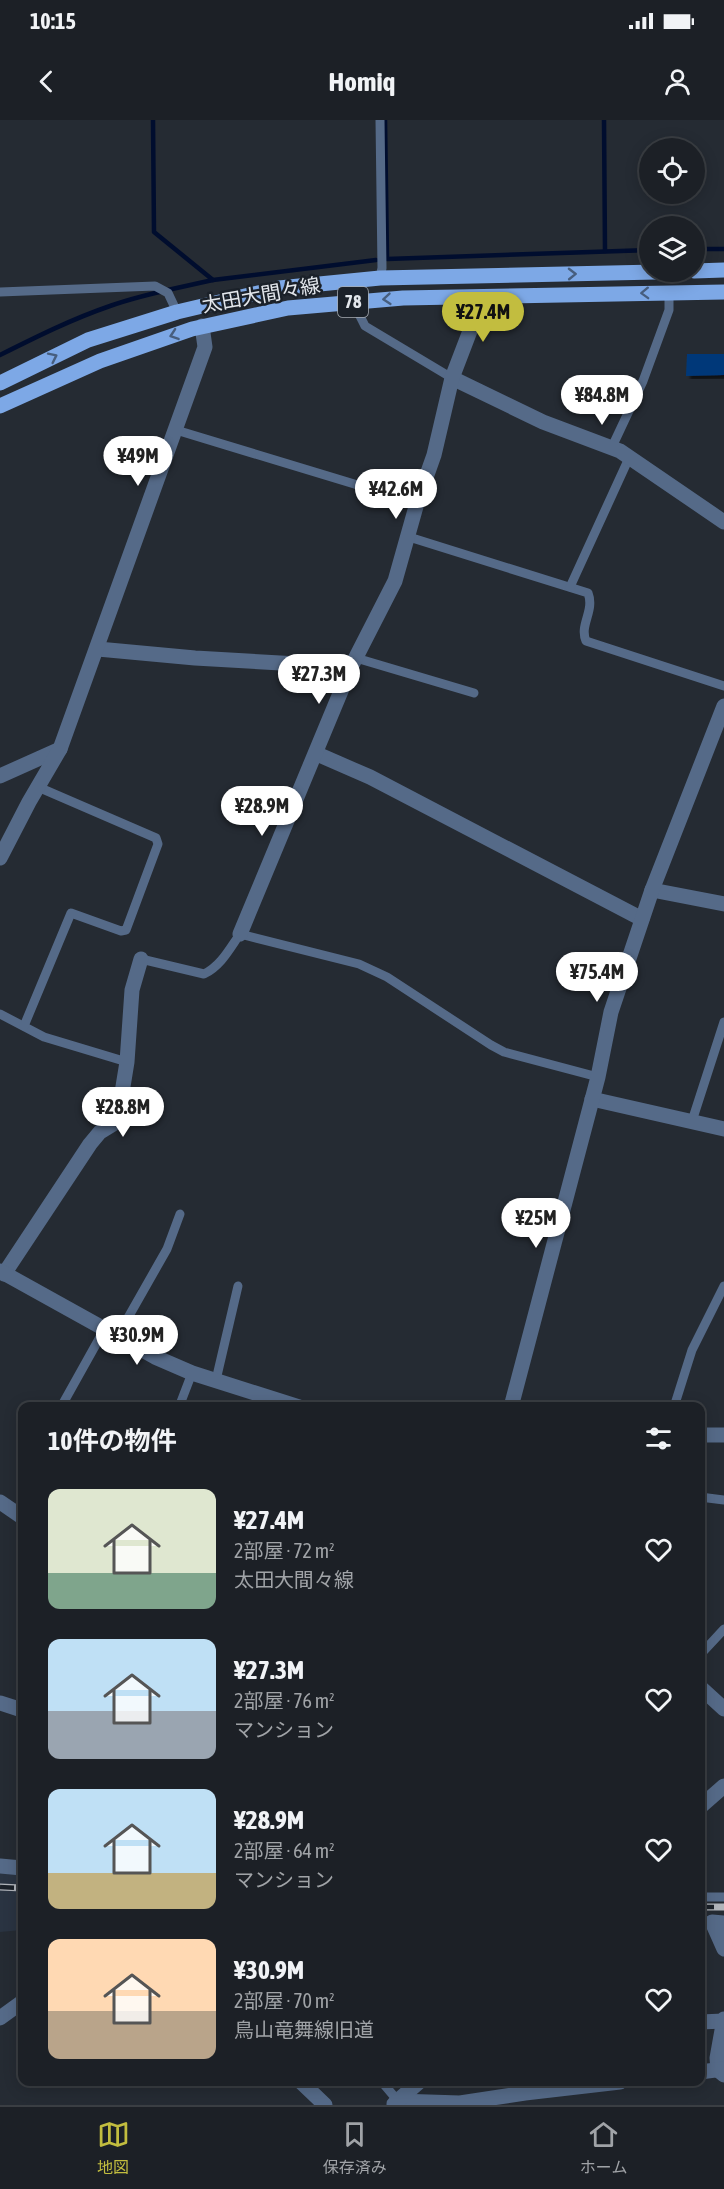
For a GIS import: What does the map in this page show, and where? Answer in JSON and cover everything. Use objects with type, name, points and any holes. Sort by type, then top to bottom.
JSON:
[{"type":"main road","points":[[705,271],[724,270]]},
{"type":"main road","name":"太田大間々線","points":[[0,383],[88,340],[177,312],[279,288],[380,278],[639,272]]},
{"type":"main road","name":"太田大間々線","points":[[0,406],[100,362],[202,326],[288,308],[403,298],[724,292]]},
{"type":"street","points":[[240,934],[354,663],[396,581],[417,503],[434,455],[452,378],[483,297]]},
{"type":"street","points":[[0,858],[60,749],[98,649],[205,347],[202,326]]},
{"type":"street","points":[[452,378],[543,422],[612,447],[724,522]]},
{"type":"street","points":[[98,649],[195,658],[354,663]]},
{"type":"street","points":[[512,1402],[598,1077],[611,1012],[652,890],[724,706]]},
{"type":"street","points":[[0,776],[60,749]]},
{"type":"street","points":[[317,754],[370,777],[642,919]]},
{"type":"street","points":[[652,890],[724,904]]},
{"type":"street","points":[[141,958],[132,990],[127,1062],[119,1110],[113,1124],[100,1132],[90,1144],[2,1272],[155,1357],[192,1373],[284,1402]]},
{"type":"street","points":[[592,1100],[724,1129]]},
{"type":"street","points":[[705,1436],[724,1435]]},
{"type":"street","points":[[0,1502],[18,1514]]},
{"type":"street","points":[[705,1692],[724,1709]]},
{"type":"street","points":[[0,1703],[18,1709]]},
{"type":"street","points":[[705,1803],[724,1786]]},
{"type":"street","points":[[0,1866],[18,1868]]},
{"type":"street","points":[[724,1923],[712,1922],[724,1949]]},
{"type":"street","points":[[0,2018],[18,2005]]},
{"type":"street","points":[[705,2022],[724,2020],[717,2058],[722,2072],[705,2072]]},
{"type":"street","points":[[305,2086],[325,2105]]},
{"type":"street","points":[[395,2103],[414,2086]]},
{"type":"street","points":[[395,2103],[460,2103],[585,2086]]},
{"type":"lane","points":[[380,120],[382,266],[380,278]]},
{"type":"lane","points":[[0,292],[155,286],[168,293],[177,312]]},
{"type":"lane","points":[[612,447],[647,371],[669,310],[669,292]]},
{"type":"lane","points":[[352,302],[365,326],[452,378]]},
{"type":"lane","points":[[176,430],[417,503]]},
{"type":"lane","points":[[570,587],[629,458]]},
{"type":"lane","points":[[409,537],[588,593],[592,602],[583,634],[586,641],[724,686]]},
{"type":"lane","points":[[354,663],[474,693]]},
{"type":"lane","points":[[24,1026],[71,913],[121,931],[126,930],[158,844],[156,838],[38,787]]},
{"type":"lane","points":[[141,958],[204,974],[219,963],[240,934],[359,964],[387,976],[504,1052],[598,1077]]},
{"type":"lane","points":[[0,1014],[44,1037],[127,1062]]},
{"type":"lane","points":[[692,1121],[724,1022]]},
{"type":"lane","points":[[64,1402],[167,1249],[180,1214]]},
{"type":"lane","points":[[216,1380],[238,1286]]},
{"type":"lane","points":[[676,1402],[692,1350],[724,1286]]},
{"type":"lane","points":[[181,1402],[192,1373]]},
{"type":"lane","points":[[705,1498],[724,1500]]},
{"type":"lane","points":[[705,1650],[724,1629]]},
{"type":"lane","points":[[705,1897],[724,1897]]},
{"type":"lane","points":[[384,2086],[395,2103]]},
{"type":"shaded area","points":[[0,1870],[18,1872],[18,1930],[0,1932]]},
{"type":"building","points":[[687,354],[724,354],[724,375],[686,376]]},
{"type":"waterway","points":[[153,120],[154,232],[213,280],[376,260]]},
{"type":"waterway","points":[[385,120],[387,259],[639,250]]},
{"type":"waterway","points":[[604,120],[605,251]]},
{"type":"waterway","points":[[705,249],[724,249]]},
{"type":"waterway","points":[[0,355],[68,322],[110,306],[213,280]]},
{"type":"railway","points":[[0,1887],[18,1888]]},
{"type":"railway","points":[[705,1907],[724,1907]]}]
